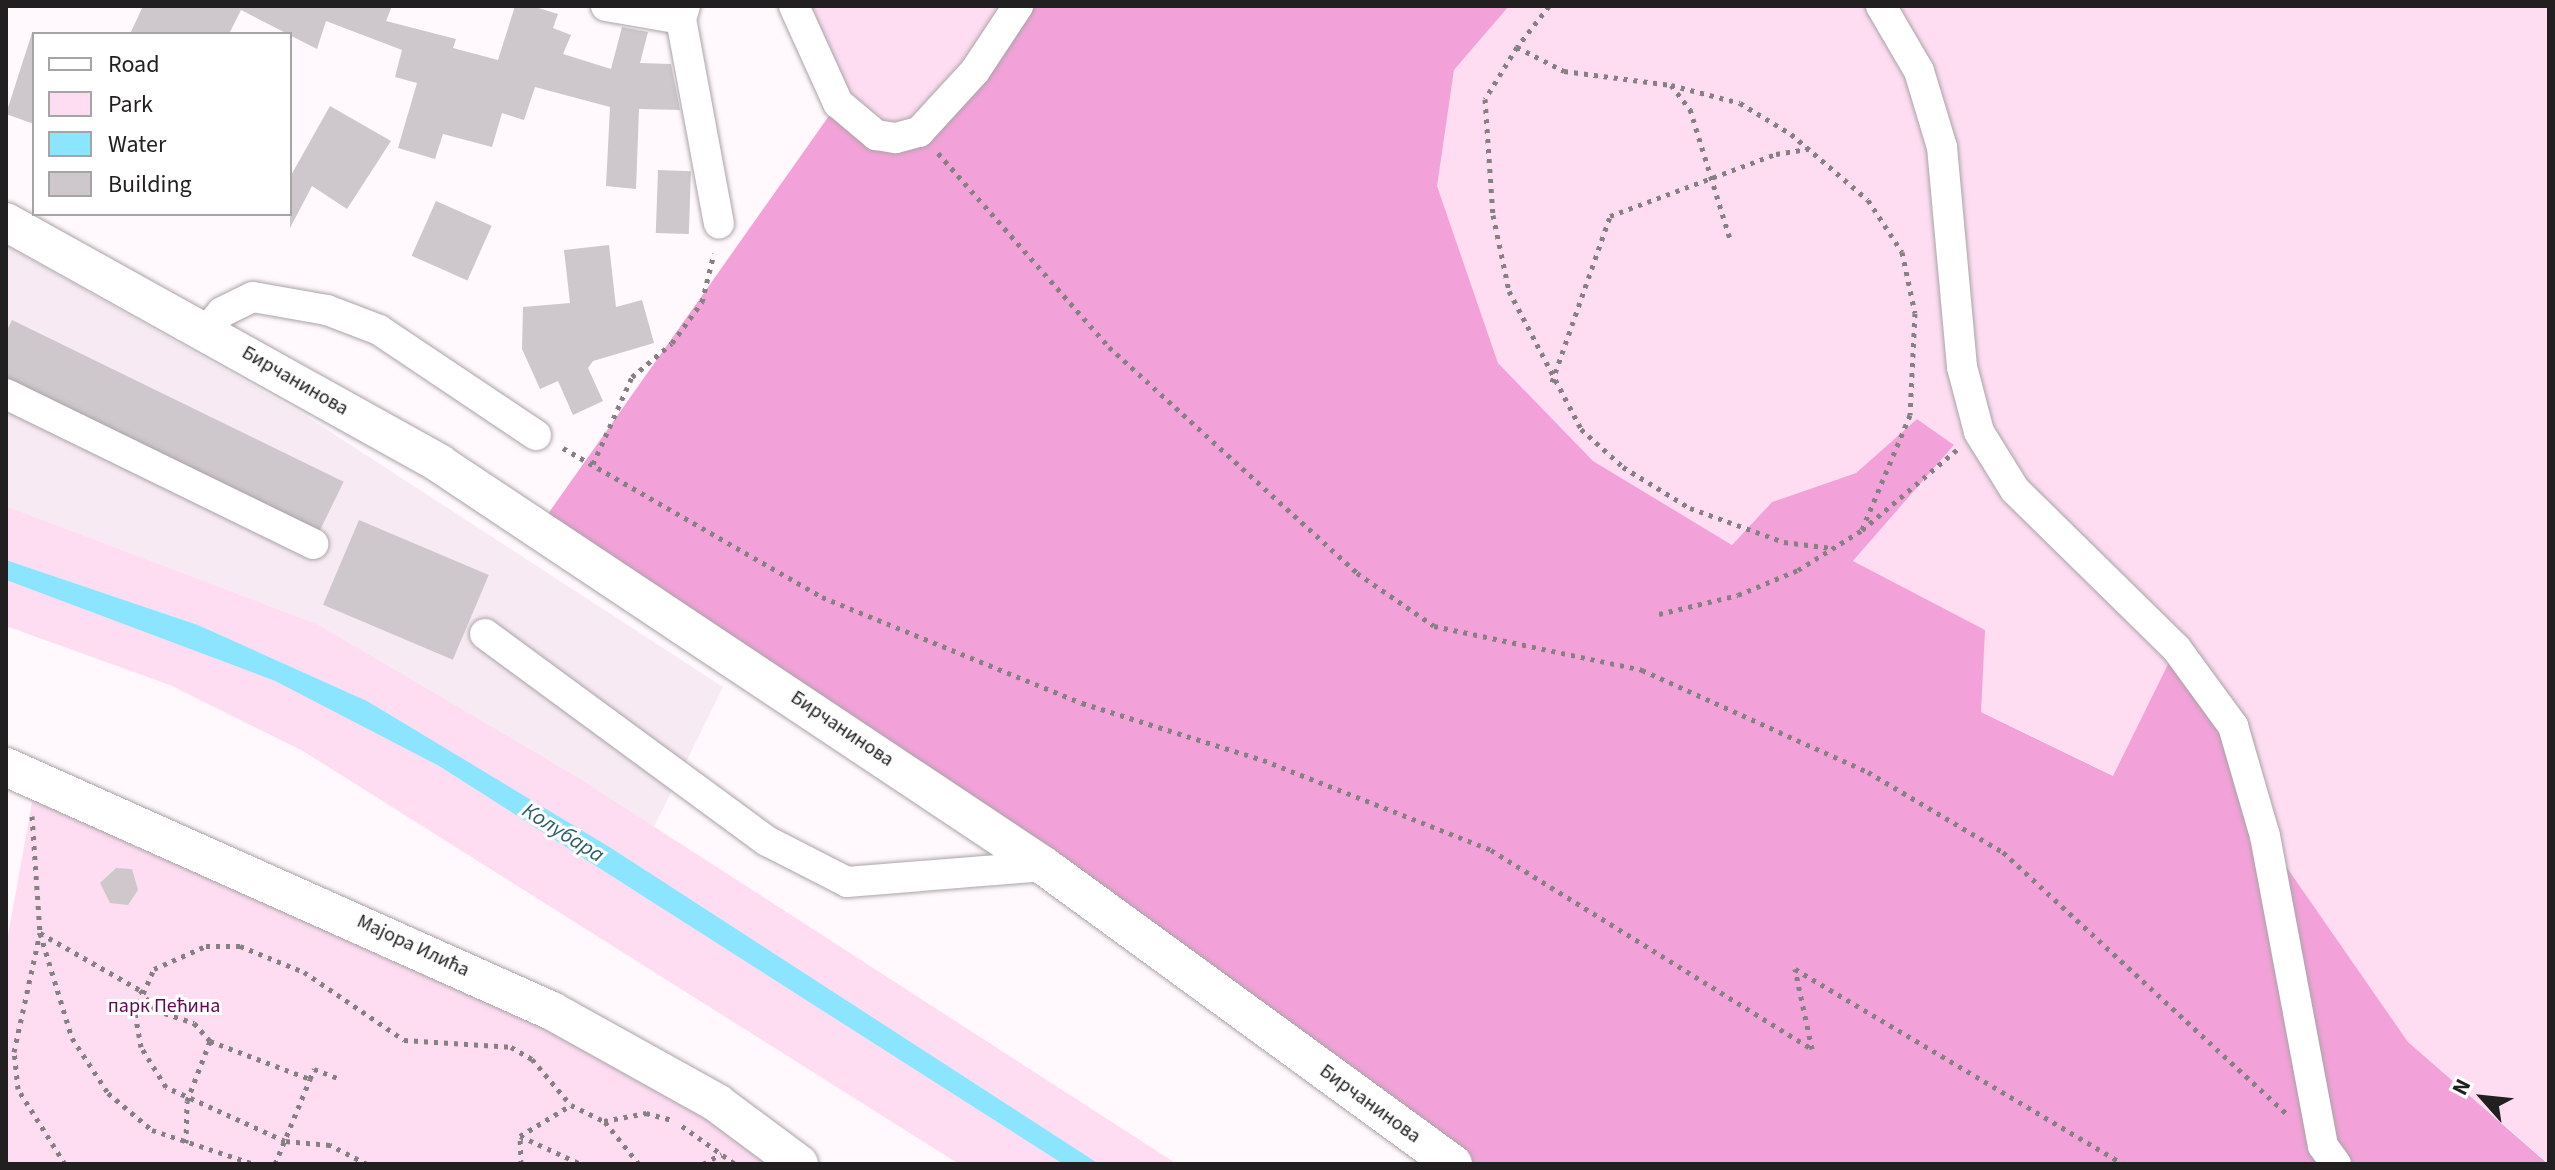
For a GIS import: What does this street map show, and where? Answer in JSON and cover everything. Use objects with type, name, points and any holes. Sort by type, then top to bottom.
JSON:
[{"type":"main road","name":"Бирчанинова","points":[[6,222],[207,330],[440,464],[1044,866],[1453,1164]]},
{"type":"main road","name":"Мајора Илића","points":[[21,774],[552,1011],[717,1103],[799,1164]]},
{"type":"street","points":[[606,6],[683,13],[719,224]]},
{"type":"street","points":[[794,6],[838,103],[876,135],[919,132],[975,71],[1018,6]]},
{"type":"street","points":[[1881,6],[1919,71],[1942,147],[1960,353],[1979,432],[2015,490],[2176,648],[2233,726],[2265,836],[2330,1155]]},
{"type":"street","points":[[207,330],[222,312],[253,297],[327,310],[379,330],[536,435]]},
{"type":"street","points":[[6,394],[313,544]]},
{"type":"street","points":[[485,634],[767,841],[847,882],[1044,866]]},
{"type":"path","points":[[1549,6],[1517,47],[1485,99],[1493,215],[1509,291],[1552,382],[1581,429],[1623,467],[1690,508],[1784,542],[1832,548]]},
{"type":"path","points":[[1517,47],[1564,71],[1671,85],[1740,103],[1810,149],[1868,200],[1902,252],[1915,313],[1910,415],[1862,530]]},
{"type":"path","points":[[1671,85],[1690,109],[1731,242]]},
{"type":"path","points":[[919,132],[1109,347],[1357,573],[1434,626],[1642,670],[1868,772],[2003,852],[2186,1028],[2330,1155]]},
{"type":"path","points":[[1552,382],[1610,216],[1712,178],[1810,149]]},
{"type":"path","points":[[593,464],[632,377],[672,343],[702,302],[719,224]]},
{"type":"path","points":[[1659,614],[1738,595],[1832,548],[1862,530],[1979,432]]},
{"type":"path","points":[[536,435],[593,464],[822,597],[1082,703],[1263,760],[1491,850],[1812,1049],[1795,969],[2123,1164]]},
{"type":"path","points":[[21,774],[40,933],[72,1038],[108,1093],[152,1130],[254,1164]]},
{"type":"path","points":[[40,933],[140,990],[155,1010],[194,1023],[210,1041],[310,1079]]},
{"type":"path","points":[[40,933],[14,1052],[18,1089],[65,1164]]},
{"type":"path","points":[[367,1164],[330,1145],[285,1141],[187,1101],[166,1087],[141,1047],[140,990],[172,955],[240,946],[304,972],[404,1040],[511,1047],[532,1059],[571,1105],[604,1121],[639,1164]]},
{"type":"path","points":[[186,1143],[187,1101],[210,1041]]},
{"type":"path","points":[[275,1164],[314,1069],[340,1079]]},
{"type":"path","points":[[520,1136],[571,1105]]},
{"type":"path","points":[[604,1121],[646,1113],[675,1121],[735,1164]]},
{"type":"path","points":[[520,1136],[521,1164]]},
{"type":"path","points":[[520,1136],[581,1164]]},
{"type":"path","points":[[703,1164],[721,1154]]},
{"type":"shaded area","points":[[1018,6],[1509,6],[1454,70],[1437,186],[1498,363],[1593,461],[1732,545],[1772,502],[1856,473],[1917,419],[1954,445],[1853,561],[1985,630],[1981,712],[2113,776],[2176,648],[2233,726],[2265,836],[2408,1042],[2548,1164],[1453,1164],[538,528],[838,103],[896,138]]},
{"type":"shaded area","points":[[6,245],[306,416],[723,687],[654,827],[317,624],[6,506]]},
{"type":"green space","points":[[794,6],[1018,6],[919,132],[876,135]]},
{"type":"green space","points":[[1509,6],[2549,6],[2549,1164],[2408,1042],[2265,836],[2176,649],[2114,776],[1980,711],[1984,630],[1853,561],[1954,445],[1917,419],[1856,473],[1772,502],[1732,545],[1593,461],[1498,363],[1436,186],[1454,70]]},
{"type":"green space","points":[[6,506],[317,624],[577,777],[1177,1164],[1099,1164],[367,701],[198,625],[6,560]]},
{"type":"green space","points":[[6,580],[275,681],[439,766],[1063,1164],[959,1164],[303,751],[170,685],[6,626]]},
{"type":"green space","name":"парк Пећина","points":[[36,781],[353,917],[799,1164],[6,1164],[6,946]]},
{"type":"water","name":"Колубара","points":[[6,560],[198,625],[367,701],[611,848],[1099,1164],[1063,1164],[439,766],[275,681],[6,580]]},
{"type":"building","points":[[143,6],[392,6],[386,21],[456,39],[453,48],[498,60],[515,6],[532,6],[558,14],[553,28],[571,35],[563,54],[611,69],[622,27],[648,32],[640,63],[671,64],[680,110],[639,109],[636,189],[606,186],[610,107],[535,87],[524,120],[502,113],[492,147],[443,134],[435,159],[398,148],[417,83],[395,77],[402,50],[326,21],[317,49],[292,36],[292,32],[284,32],[241,10],[230,32],[131,32]]},
{"type":"building","points":[[32,33],[32,123],[6,114]]},
{"type":"building","points":[[330,106],[391,141],[347,209],[312,186],[290,228],[292,173]]},
{"type":"building","points":[[658,170],[691,171],[689,234],[656,233]]},
{"type":"building","points":[[436,201],[492,226],[467,281],[412,256]]},
{"type":"building","points":[[609,245],[616,307],[642,300],[654,343],[593,361],[588,368],[603,401],[573,415],[558,381],[540,389],[522,349],[523,307],[570,303],[564,250]]},
{"type":"building","points":[[12,320],[344,482],[320,530],[6,377],[6,332]]},
{"type":"building","points":[[359,520],[489,575],[453,660],[323,605]]},
{"type":"building","points":[[116,868],[132,869],[138,890],[128,905],[110,903],[100,883]]}]
